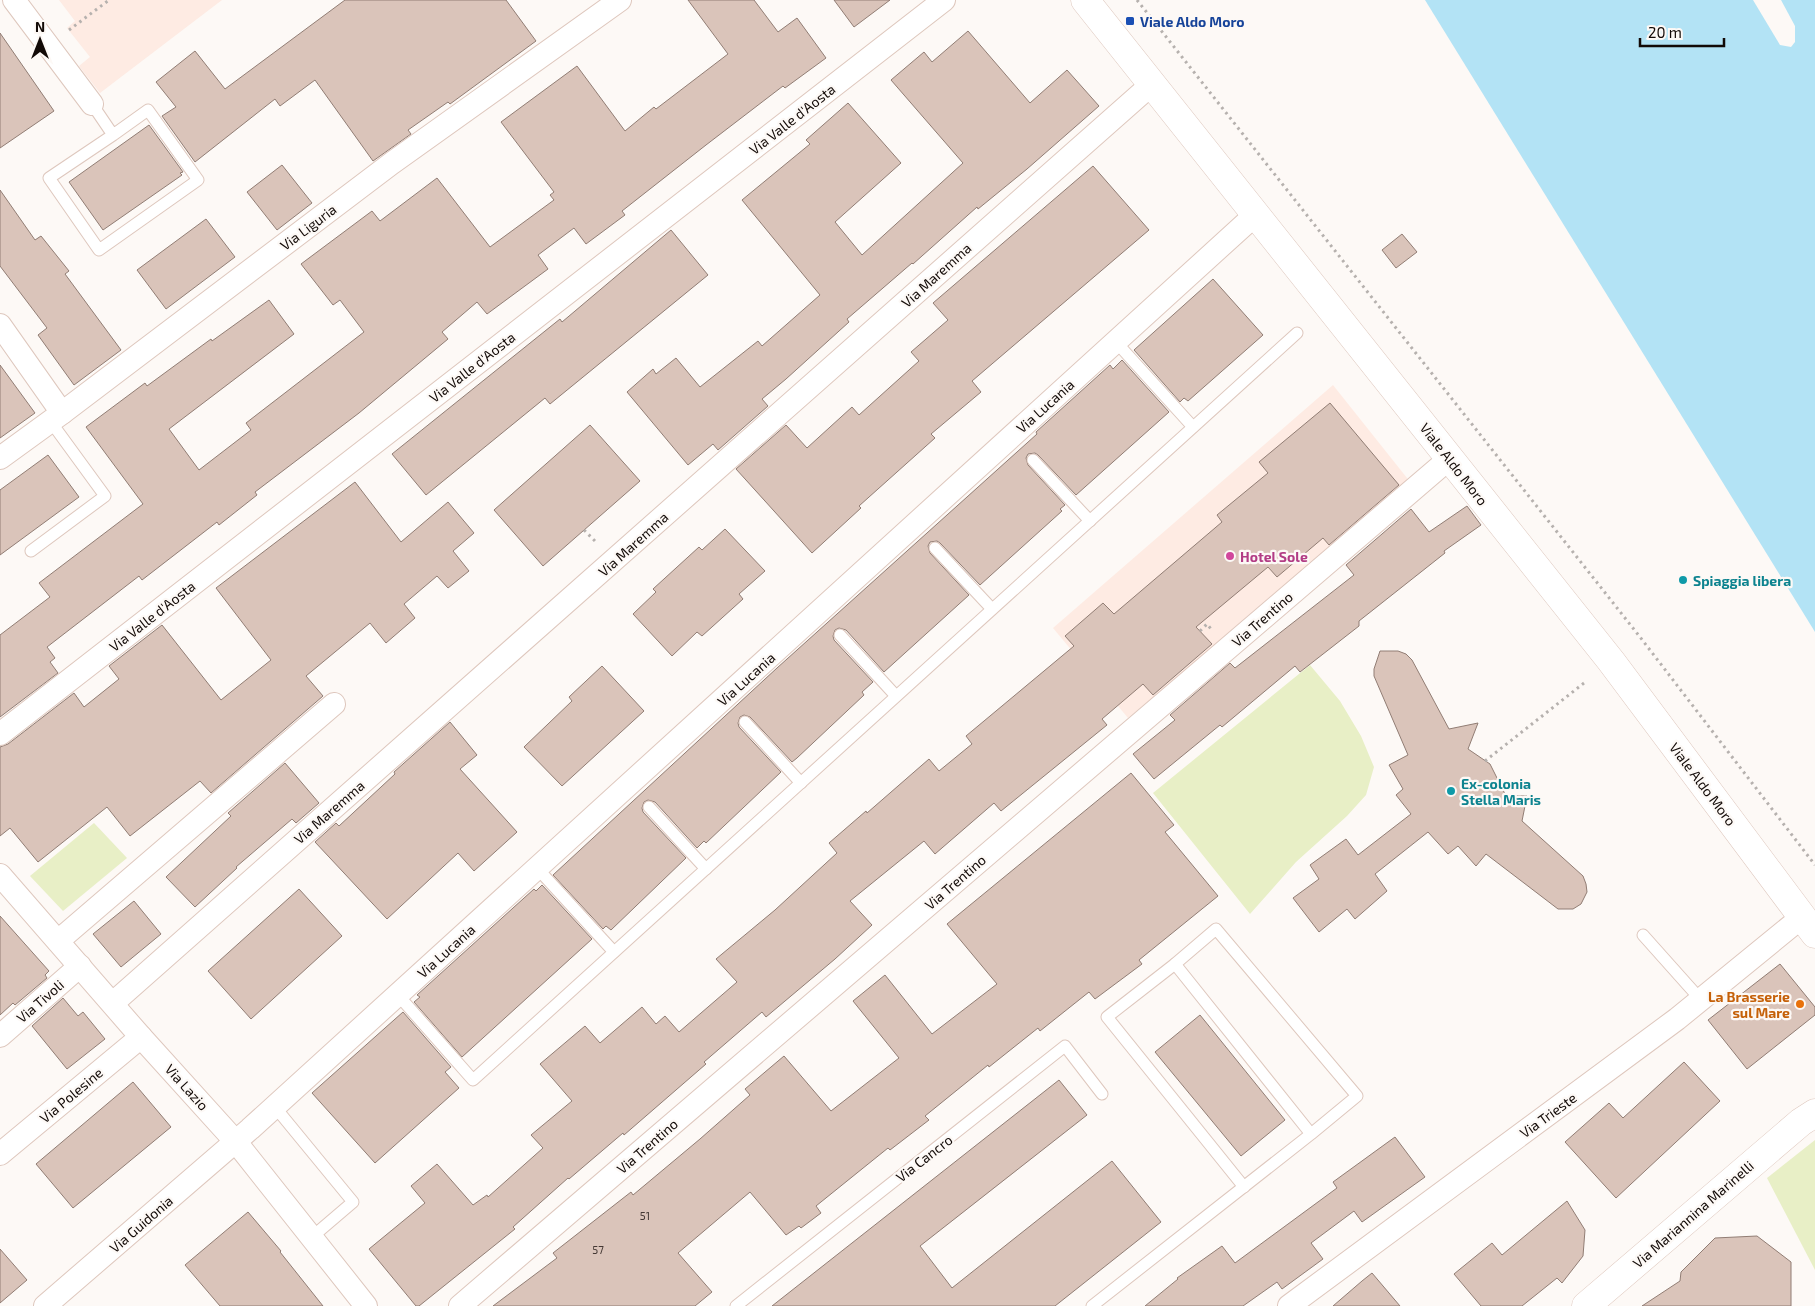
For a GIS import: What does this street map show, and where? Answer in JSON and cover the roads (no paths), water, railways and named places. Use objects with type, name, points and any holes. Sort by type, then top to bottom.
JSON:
[{"type":"street","points":[[14,0],[92,104]]},
{"type":"street","name":"Via Liguria","points":[[0,458],[56,418],[392,163],[620,0]]},
{"type":"street","name":"Via Valle d'Aosta","points":[[0,734],[944,0]]},
{"type":"street","name":"Viale Aldo Moro","points":[[1086,0],[1611,661],[1809,926]]},
{"type":"street","name":"Via Maremma","points":[[113,1003],[1152,84]]},
{"type":"street","name":"Via Lucania","points":[[236,1142],[1255,215]]},
{"type":"street","points":[[0,325],[56,418]]},
{"type":"street","name":"Via Trentino","points":[[460,1306],[1450,458]]},
{"type":"street","points":[[58,941],[334,704]]},
{"type":"street","name":"Via Lazio","points":[[0,875],[141,1037],[236,1142],[366,1306]]},
{"type":"street","name":"Via Trieste","points":[[1289,1306],[1677,1020],[1701,1000],[1809,926]]},
{"type":"street","name":"Via Tivoli","points":[[0,1036],[80,966]]},
{"type":"street","name":"Via Polesine","points":[[0,1154],[141,1037]]},
{"type":"street","name":"Via Mariannina Marinelli","points":[[1586,1306],[1810,1112]]},
{"type":"street","name":"Via Guidonia","points":[[45,1306],[236,1142]]},
{"type":"lane","points":[[92,104],[113,135]]},
{"type":"lane","points":[[148,110],[198,180],[99,250],[49,178],[113,135],[148,110]]},
{"type":"lane","points":[[398,995],[473,1080],[1297,333]]},
{"type":"lane","points":[[1116,342],[1193,427]]},
{"type":"lane","points":[[31,551],[105,496],[56,418]]},
{"type":"lane","points":[[1033,460],[1090,521]]},
{"type":"lane","points":[[935,548],[992,609]]},
{"type":"lane","points":[[840,636],[896,696]]},
{"type":"lane","points":[[745,722],[802,782]]},
{"type":"lane","points":[[649,807],[706,869]]},
{"type":"lane","points":[[537,868],[614,952]]},
{"type":"lane","points":[[1092,1306],[1312,1134],[1357,1096],[1216,929],[1107,1017],[1244,1187]]},
{"type":"lane","points":[[1643,935],[1701,1000]]},
{"type":"lane","points":[[1175,964],[1312,1134]]},
{"type":"lane","name":"Via Cancro","points":[[737,1305],[1065,1046],[1102,1094]]},
{"type":"lane","points":[[274,1107],[353,1202],[312,1237]]},
{"type":"water","points":[[1425,0],[1815,0],[1815,632]]},
{"type":"place","name":"Viale Aldo Moro","points":[[1130,21]]},
{"type":"place","name":"Hotel Sole","points":[[1230,556]]},
{"type":"place","name":"Spiaggia libera","points":[[1683,580]]},
{"type":"place","name":"Ex-colonia Stella Maris","points":[[1451,791]]},
{"type":"place","name":"La Brasserie sul Mare","points":[[1800,1004]]}]
